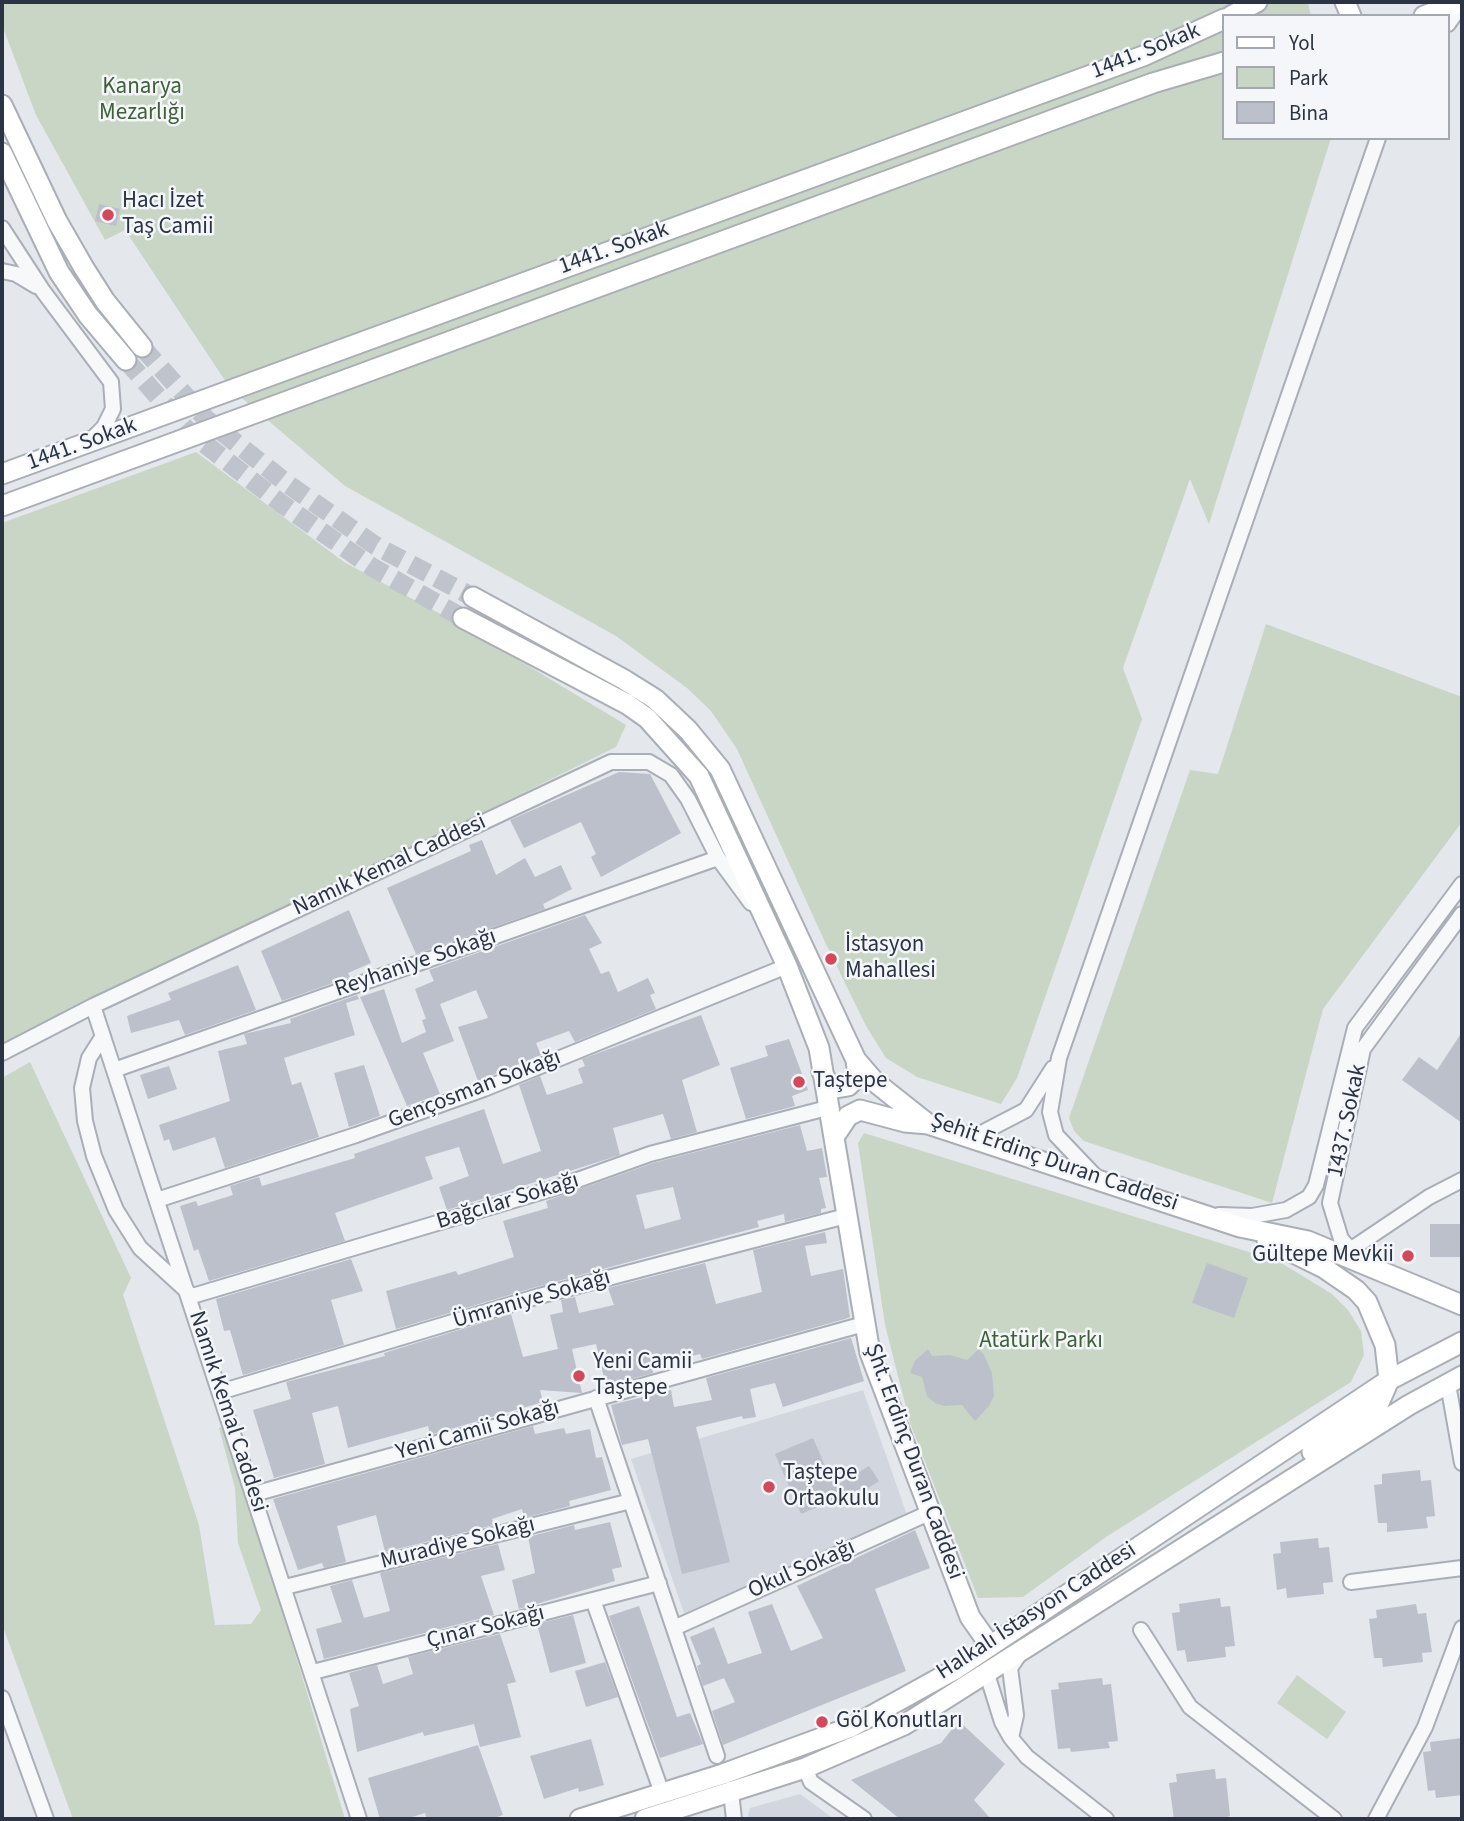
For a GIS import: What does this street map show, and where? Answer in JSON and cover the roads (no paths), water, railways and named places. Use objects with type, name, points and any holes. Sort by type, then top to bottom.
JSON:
[{"type":"main road","points":[[1235,14],[1257,2]]},
{"type":"main road","points":[[1430,14],[1461,3]]},
{"type":"main road","name":"1441. Sokak","points":[[2,474],[1143,56],[1222,20]]},
{"type":"main road","name":"1441. Sokak","points":[[2,506],[1140,88],[1222,63]]},
{"type":"main road","points":[[2,105],[57,221],[84,268],[105,301],[142,347]]},
{"type":"main road","points":[[2,153],[60,272],[88,315],[126,360]]},
{"type":"main road","name":"Şehit Erdinç Duran Caddesi","points":[[473,597],[633,685],[655,699],[688,730],[719,769],[856,1060],[875,1082],[928,1124],[1240,1227],[1308,1241],[1462,1305]]},
{"type":"main road","points":[[463,618],[627,704],[648,718],[670,741],[699,776],[787,965],[818,1048],[820,1068],[829,1085],[836,1088],[848,1086],[858,1076],[856,1060]]},
{"type":"main road","name":"Şht. Erdinç Duran Caddesi","points":[[820,1068],[870,1353],[970,1617],[989,1644]]},
{"type":"main road","points":[[834,1137],[848,1116],[860,1110],[905,1122],[928,1124]]},
{"type":"main road","points":[[1195,1541],[1203,1528],[1219,1514],[1366,1416],[1380,1403],[1389,1380],[1380,1329],[1356,1290],[1324,1268],[1240,1227]]},
{"type":"main road","name":"Halkalı İstasyon Caddesi","points":[[580,1819],[724,1774],[852,1727],[954,1670],[989,1644],[1389,1380],[1462,1342]]},
{"type":"main road","name":"Halkalı İstasyon Caddesi","points":[[645,1819],[724,1774],[805,1768],[904,1725],[1409,1405],[1455,1380]]},
{"type":"main road","points":[[989,1644],[1025,1648]]},
{"type":"street","points":[[1450,21],[1461,3]]},
{"type":"street","points":[[1101,1182],[1056,1135],[1050,1112],[1059,1058],[1377,140]]},
{"type":"street","points":[[2,228],[43,291],[111,382],[114,399],[109,418],[89,442]]},
{"type":"street","points":[[2,271],[16,274],[43,291]]},
{"type":"street","name":"Namık Kemal Caddesi","points":[[2,1053],[93,1006],[611,762],[649,762],[671,775],[688,799],[718,858]]},
{"type":"street","points":[[718,858],[770,929]]},
{"type":"street","name":"Reyhaniye Sokağı","points":[[114,1070],[718,858]]},
{"type":"street","points":[[1203,1214],[1252,1216],[1286,1210],[1309,1197],[1316,1185],[1355,1028],[1462,884]]},
{"type":"street","name":"1437. Sokak","points":[[1365,1265],[1350,1250],[1335,1226],[1330,1203],[1363,1049],[1462,914]]},
{"type":"street","name":"Gençosman Sokağı","points":[[157,1200],[356,1135],[484,1089],[787,965]]},
{"type":"street","name":"Namık Kemal Caddesi","points":[[93,1006],[359,1819]]},
{"type":"street","points":[[103,1036],[89,1058],[82,1088],[85,1121],[94,1156],[116,1210],[140,1248],[188,1294]]},
{"type":"street","points":[[972,1138],[1026,1110],[1059,1058]]},
{"type":"street","name":"Bağcılar Sokağı","points":[[188,1294],[558,1187],[650,1154],[827,1108]]},
{"type":"street","points":[[1350,1250],[1429,1197],[1462,1180]]},
{"type":"street","name":"Ümraniye Sokağı","points":[[220,1392],[539,1296],[846,1216]]},
{"type":"street","name":"Yeni Camii Sokağı","points":[[254,1494],[864,1324]]},
{"type":"street","points":[[1455,1380],[1462,1463]]},
{"type":"street","points":[[596,1398],[724,1774],[734,1819]]},
{"type":"street","name":"Muradiye Sokağı","points":[[285,1587],[631,1501]]},
{"type":"street","name":"Okul Sokağı","points":[[674,1628],[931,1512]]},
{"type":"street","points":[[1351,1582],[1462,1568]]},
{"type":"street","name":"Çınar Sokağı","points":[[313,1672],[659,1583]]},
{"type":"street","points":[[593,1600],[662,1793]]},
{"type":"street","points":[[1376,1819],[1425,1727],[1462,1628]]},
{"type":"street","points":[[1141,1630],[1190,1707],[1334,1819]]},
{"type":"street","points":[[1012,1738],[1016,1715],[1010,1668],[1025,1648]]},
{"type":"street","points":[[987,1674],[1002,1722],[1027,1757],[1106,1819]]},
{"type":"street","points":[[2,1698],[46,1819]]},
{"type":"street","points":[[805,1768],[811,1782],[864,1819]]},
{"type":"tunnel","points":[[142,347],[206,419],[285,482],[376,546],[473,597]]},
{"type":"tunnel","points":[[126,360],[188,431],[282,504],[372,567],[463,618]]},
{"type":"place","name":"Hacı İzet Taş Camii","points":[[108,215]]},
{"type":"place","name":"İstasyon Mahallesi","points":[[831,959]]},
{"type":"place","name":"Taştepe","points":[[799,1082]]},
{"type":"place","name":"Gültepe Mevkii","points":[[1408,1256]]},
{"type":"place","name":"Yeni Camii Taştepe","points":[[579,1376]]},
{"type":"place","name":"Taştepe Ortaokulu","points":[[769,1487]]},
{"type":"place","name":"Göl Konutları","points":[[822,1722]]},
{"type":"park label","name":"Kanarya Mezarlığı","points":[[142,101]]},
{"type":"park label","name":"Atatürk Parkı","points":[[1041,1342]]}]
